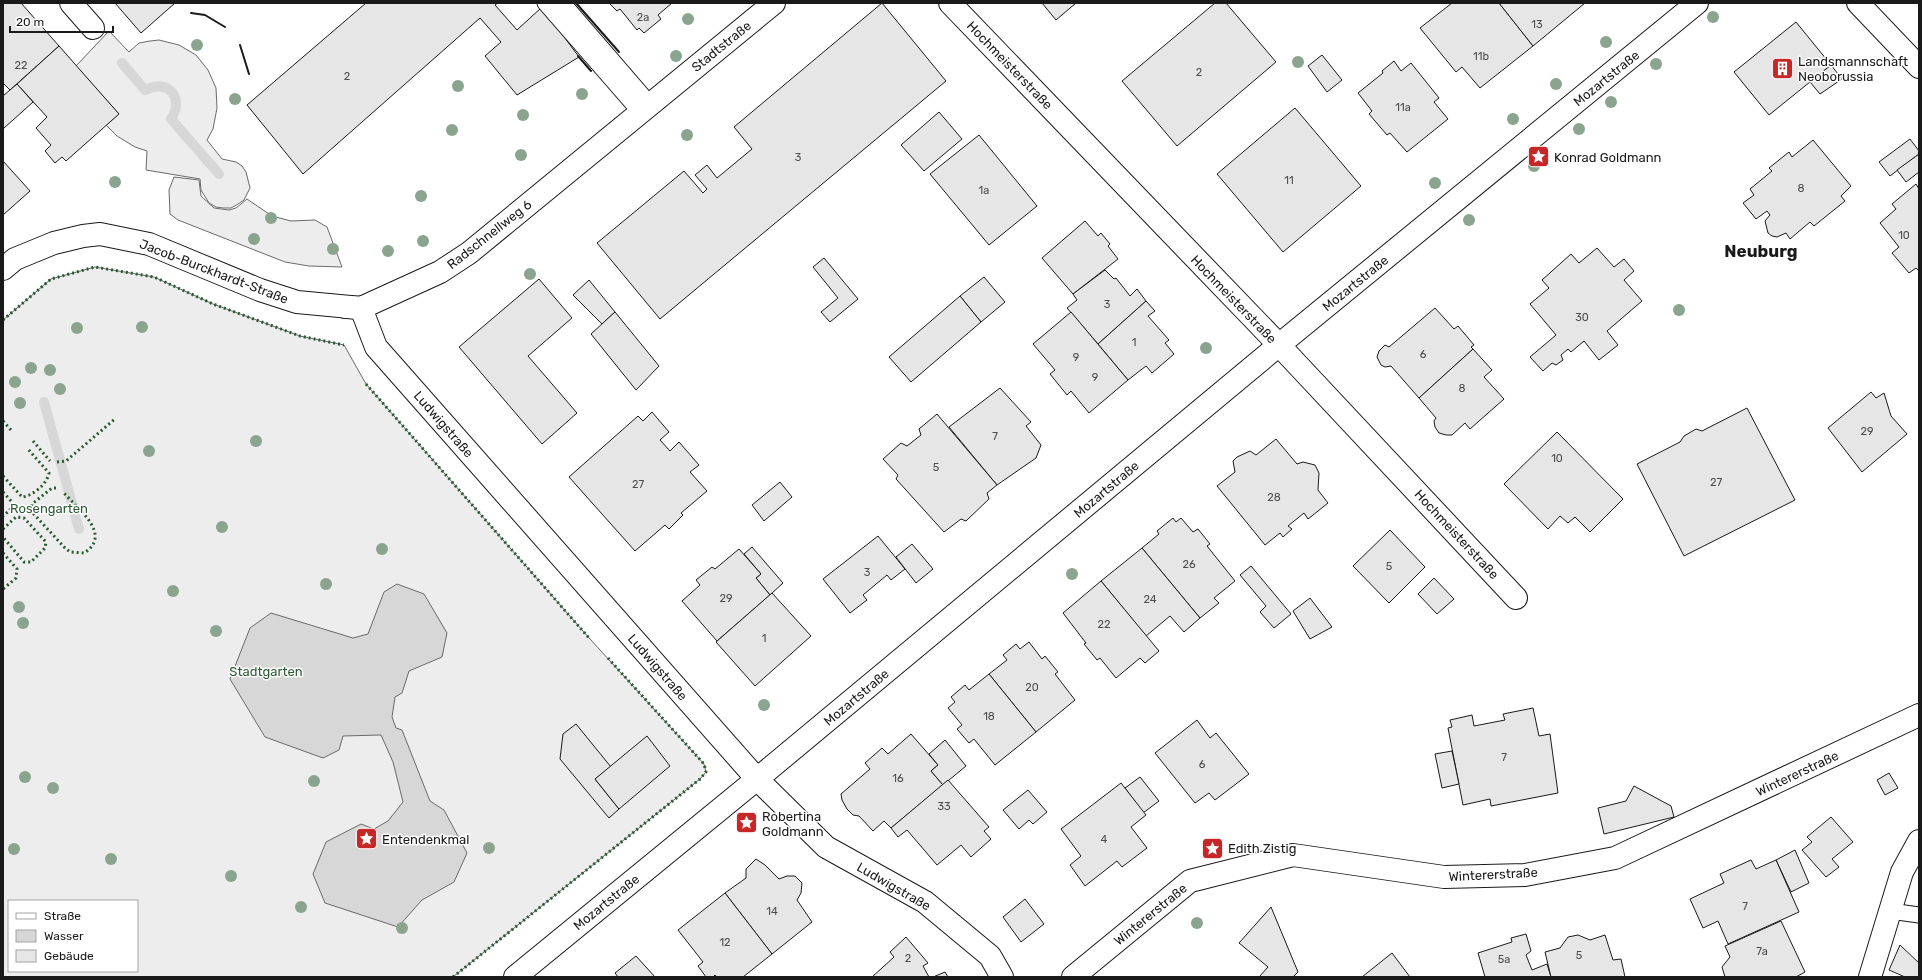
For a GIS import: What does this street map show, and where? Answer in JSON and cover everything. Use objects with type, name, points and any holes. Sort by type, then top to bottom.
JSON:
[{"type":"street","points":[[71,3],[93,28]]},
{"type":"street","name":"Radschnellweg 6","points":[[9,264],[54,244],[83,236],[100,234],[148,244],[260,290],[297,302],[361,308],[440,272],[469,253],[774,3]]},
{"type":"street","name":"Stadtstraße","points":[[669,88],[774,3]]},
{"type":"street","name":"Hochmeisterstraße","points":[[950,3],[1279,345],[1516,598]]},
{"type":"street","name":"Mozartstraße","points":[[515,977],[757,779],[1279,345],[1697,3]]},
{"type":"street","points":[[1858,3],[1919,67]]},
{"type":"street","name":"Ludwigstraße","points":[[361,308],[376,347],[757,779],[826,847],[925,902],[990,956],[1002,977]]},
{"type":"street","name":"Wintererstraße","points":[[1073,977],[1190,881],[1293,855],[1444,877],[1525,875],[1615,858],[1919,715]]},
{"type":"street","points":[[1870,977],[1883,954],[1890,911],[1902,872],[1919,841]]},
{"type":"lane","points":[[545,3],[645,108]]},
{"type":"lane","points":[[563,3],[645,108]]},
{"type":"lane","points":[[1890,911],[1919,915]]},
{"type":"shaded area","points":[[109,31],[129,52],[139,43],[150,41],[159,40],[179,45],[196,55],[208,70],[216,88],[217,108],[213,129],[207,140],[222,159],[236,162],[242,166],[246,172],[250,188],[244,200],[231,208],[216,207],[209,203],[201,190],[200,179],[146,170],[147,151],[135,147],[117,136],[106,125],[119,114],[76,66]]},
{"type":"shaded area","points":[[174,177],[199,180],[201,196],[214,208],[229,210],[236,208],[247,199],[272,216],[291,221],[315,220],[327,227],[342,267],[309,266],[285,262],[178,220],[170,214],[169,190]]},
{"type":"shaded area","name":"Stadtgarten","points":[[95,267],[154,277],[213,304],[300,336],[344,345],[366,384],[590,639],[704,764],[706,772],[700,779],[453,977],[3,977],[3,320],[51,279]]},
{"type":"water","points":[[397,584],[424,594],[447,633],[442,657],[409,671],[402,693],[395,697],[392,717],[396,728],[402,730],[430,801],[444,810],[467,853],[454,882],[422,900],[398,927],[325,903],[313,874],[326,842],[361,824],[374,829],[388,821],[403,802],[393,762],[381,735],[343,736],[339,750],[323,758],[265,737],[230,679],[250,628],[271,613],[353,638],[368,634],[384,592]]},
{"type":"building","points":[[3,3],[21,3],[59,46],[10,90],[3,83]]},
{"type":"building","points":[[115,3],[175,3],[141,33]]},
{"type":"building","points":[[366,3],[498,3],[495,5],[517,30],[542,7],[579,57],[517,95],[485,56],[501,42],[480,18],[303,174],[247,105]]},
{"type":"building","points":[[609,3],[672,3],[658,15],[661,19],[644,33],[639,28],[637,30],[620,9],[617,11]]},
{"type":"building","points":[[882,3],[946,81],[660,319],[597,243],[684,171],[703,193],[707,189],[695,175],[707,165],[717,178],[752,149],[734,127]]},
{"type":"building","points":[[1042,3],[1076,3],[1056,20]]},
{"type":"building","points":[[1215,3],[1226,3],[1276,62],[1177,146],[1122,81]]},
{"type":"building","points":[[1452,3],[1499,3],[1533,46],[1480,88],[1462,67],[1456,72],[1420,28]]},
{"type":"building","points":[[1499,3],[1585,3],[1533,46]]},
{"type":"building","name":"Landsmannschaft Neoborussia","points":[[1796,22],[1831,65],[1769,115],[1734,72]]},
{"type":"building","points":[[59,46],[119,114],[66,161],[62,157],[55,163],[45,151],[51,145],[36,128],[47,117],[17,84]]},
{"type":"building","points":[[1322,55],[1342,80],[1327,92],[1308,66]]},
{"type":"building","points":[[1394,61],[1401,71],[1411,63],[1439,98],[1434,102],[1448,119],[1407,152],[1390,133],[1387,135],[1369,114],[1372,111],[1358,93],[1383,73],[1382,71]]},
{"type":"building","points":[[1831,65],[1842,79],[1820,94],[1810,82]]},
{"type":"building","points":[[17,84],[33,102],[3,129],[3,96]]},
{"type":"building","points":[[1295,108],[1361,186],[1283,252],[1217,174]]},
{"type":"building","points":[[939,112],[962,139],[924,171],[901,145]]},
{"type":"building","points":[[979,135],[1037,206],[989,245],[930,174]]},
{"type":"building","points":[[1910,139],[1919,151],[1919,154],[1890,176],[1879,162]]},
{"type":"building","points":[[1813,140],[1851,186],[1841,196],[1845,201],[1814,226],[1810,222],[1790,239],[1786,233],[1777,237],[1772,236],[1768,233],[1765,221],[1770,215],[1767,211],[1756,219],[1743,203],[1754,195],[1750,189],[1772,171],[1769,168],[1789,152],[1792,157]]},
{"type":"building","points":[[1919,154],[1919,172],[1906,182],[1897,170]]},
{"type":"building","points":[[3,161],[30,191],[3,215]]},
{"type":"building","points":[[1916,184],[1919,189],[1919,271],[1916,268],[1909,273],[1892,253],[1899,247],[1880,223],[1896,209],[1892,204]]},
{"type":"building","points":[[1085,221],[1098,236],[1101,233],[1110,244],[1108,246],[1118,259],[1073,294],[1042,258]]},
{"type":"building","points":[[1597,248],[1614,267],[1624,259],[1634,271],[1624,280],[1642,301],[1607,331],[1618,345],[1599,360],[1584,341],[1571,352],[1568,349],[1561,355],[1563,360],[1556,365],[1552,363],[1543,371],[1530,357],[1556,335],[1530,304],[1549,288],[1542,280],[1571,254],[1579,263]]},
{"type":"building","points":[[824,258],[858,299],[830,322],[821,312],[838,298],[813,267]]},
{"type":"building","points":[[1105,270],[1114,279],[1116,278],[1130,296],[1137,289],[1146,301],[1098,344],[1067,308],[1077,300],[1073,294]]},
{"type":"building","points":[[984,277],[1005,302],[981,322],[960,296]]},
{"type":"building","points":[[539,279],[572,318],[528,356],[577,413],[542,444],[459,347]]},
{"type":"building","points":[[589,280],[615,312],[602,324],[573,295]]},
{"type":"building","points":[[960,296],[981,322],[911,382],[889,357]]},
{"type":"building","points":[[1146,301],[1155,311],[1148,316],[1169,340],[1165,343],[1174,354],[1152,373],[1146,366],[1128,380],[1098,344]]},
{"type":"building","points":[[1435,308],[1454,329],[1458,326],[1474,345],[1471,347],[1473,349],[1419,398],[1391,366],[1385,367],[1381,365],[1377,357],[1379,351],[1385,345],[1389,347]]},
{"type":"building","points":[[615,312],[659,366],[636,390],[591,334]]},
{"type":"building","points":[[1071,312],[1128,380],[1089,413],[1071,391],[1067,395],[1050,374],[1055,370],[1033,344]]},
{"type":"building","points":[[1473,349],[1492,370],[1484,377],[1504,399],[1470,429],[1465,423],[1452,435],[1439,433],[1435,427],[1434,421],[1436,418],[1419,398]]},
{"type":"building","points":[[1000,388],[1031,422],[1026,426],[1041,445],[1036,458],[997,485],[949,427]]},
{"type":"building","points":[[1871,392],[1876,398],[1884,393],[1891,416],[1907,434],[1862,472],[1828,428]]},
{"type":"building","points":[[1747,408],[1795,500],[1684,556],[1637,464],[1680,442],[1684,436],[1696,429],[1702,431]]},
{"type":"building","points":[[652,412],[669,432],[660,440],[670,451],[679,442],[699,465],[690,472],[707,491],[681,513],[683,515],[669,529],[665,525],[635,551],[569,477],[638,416],[643,421]]},
{"type":"building","points":[[937,414],[997,485],[987,493],[989,499],[966,521],[961,519],[944,532],[896,479],[898,475],[883,459],[901,443],[907,446],[921,435],[919,429]]},
{"type":"building","points":[[1557,432],[1623,499],[1590,532],[1575,517],[1568,523],[1560,516],[1548,529],[1504,484]]},
{"type":"building","points":[[1276,439],[1297,464],[1303,462],[1315,465],[1319,473],[1318,490],[1328,503],[1308,519],[1304,513],[1288,526],[1292,529],[1283,537],[1280,533],[1265,545],[1217,486],[1235,472],[1233,461],[1237,457],[1250,451],[1256,455]]},
{"type":"building","points":[[780,482],[792,497],[764,521],[752,505]]},
{"type":"building","points":[[1173,518],[1176,522],[1181,518],[1193,532],[1198,529],[1210,544],[1207,546],[1235,581],[1214,598],[1219,603],[1200,618],[1142,548],[1159,534],[1157,531]]},
{"type":"building","points":[[1390,530],[1425,567],[1389,603],[1353,566]]},
{"type":"building","points":[[878,536],[905,569],[891,580],[887,575],[863,595],[867,600],[850,613],[823,579]]},
{"type":"building","points":[[912,544],[933,569],[916,583],[896,557]]},
{"type":"building","points":[[752,547],[783,583],[770,595],[756,578],[761,574],[744,554]]},
{"type":"building","points":[[1142,548],[1200,618],[1184,632],[1170,616],[1146,636],[1101,581]]},
{"type":"building","points":[[739,549],[761,574],[756,578],[770,595],[717,641],[682,601],[700,585],[696,580],[712,567],[715,569]]},
{"type":"building","points":[[1251,566],[1291,614],[1274,628],[1260,612],[1266,606],[1240,575]]},
{"type":"building","points":[[1434,578],[1454,599],[1437,614],[1418,594]]},
{"type":"building","points":[[1101,581],[1159,651],[1145,663],[1140,658],[1116,678],[1100,658],[1097,660],[1063,613]]},
{"type":"building","points":[[772,593],[811,636],[755,686],[716,642]]},
{"type":"building","points":[[1310,598],[1332,627],[1310,639],[1293,611]]},
{"type":"building","points":[[1029,642],[1042,659],[1045,656],[1058,672],[1055,674],[1075,700],[1036,732],[989,674],[1007,660],[1003,655],[1016,644],[1020,649]]},
{"type":"building","points":[[989,674],[1036,732],[995,765],[974,739],[969,743],[957,729],[962,725],[948,708],[955,702],[951,697],[965,685],[969,690]]},
{"type":"building","points":[[1533,708],[1539,736],[1550,734],[1558,793],[1491,806],[1490,799],[1463,805],[1448,728],[1452,727],[1450,720],[1472,715],[1474,726],[1505,720],[1503,714]]},
{"type":"building","points":[[1197,720],[1210,738],[1216,733],[1249,774],[1215,800],[1209,793],[1195,803],[1155,753]]},
{"type":"building","points":[[576,724],[611,767],[595,779],[619,809],[609,818],[560,759],[563,734]]},
{"type":"building","points":[[911,734],[938,765],[931,771],[943,785],[891,828],[884,821],[873,831],[859,816],[853,815],[847,809],[842,800],[841,794],[870,769],[865,763],[882,748],[888,754]]},
{"type":"building","points":[[647,736],[670,766],[619,809],[595,779]]},
{"type":"building","points":[[945,740],[966,766],[943,785],[931,771],[938,765],[929,754]]},
{"type":"building","points":[[1452,751],[1459,784],[1442,788],[1435,754]]},
{"type":"building","points":[[1889,773],[1898,788],[1885,795],[1877,780]]},
{"type":"building","points":[[1140,777],[1159,801],[1143,813],[1125,788]]},
{"type":"building","points":[[948,780],[989,827],[984,831],[991,839],[971,857],[961,845],[937,865],[907,830],[898,837],[891,828]]},
{"type":"building","points":[[1121,783],[1146,815],[1131,827],[1147,848],[1122,867],[1117,861],[1085,886],[1070,865],[1081,856],[1061,829]]},
{"type":"building","points":[[1634,786],[1671,806],[1674,817],[1604,834],[1598,808],[1626,801]]},
{"type":"building","points":[[1028,790],[1047,812],[1033,824],[1029,820],[1019,829],[1003,810]]},
{"type":"building","points":[[1831,817],[1853,842],[1832,859],[1839,867],[1826,877],[1802,850],[1812,842],[1807,837]]},
{"type":"building","points":[[1795,850],[1809,883],[1791,892],[1776,860]]},
{"type":"building","points":[[756,859],[765,865],[779,879],[787,876],[795,876],[802,883],[801,893],[797,900],[812,922],[772,954],[725,893],[746,878],[746,869]]},
{"type":"building","points":[[1751,860],[1756,869],[1776,860],[1799,912],[1728,944],[1718,921],[1703,928],[1690,899],[1724,883],[1720,874]]},
{"type":"building","points":[[725,893],[772,954],[743,977],[717,977],[715,975],[713,977],[706,977],[698,966],[703,962],[678,930]]},
{"type":"building","points":[[1025,899],[1044,924],[1021,942],[1003,917]]},
{"type":"building","points":[[1271,907],[1298,972],[1293,977],[1259,977],[1268,967],[1239,943]]},
{"type":"building","points":[[1781,921],[1805,972],[1796,977],[1725,977],[1722,967],[1730,957],[1725,946]]},
{"type":"building","points":[[1526,934],[1531,951],[1526,955],[1532,970],[1547,964],[1551,977],[1485,977],[1478,953],[1512,942],[1511,938]]},
{"type":"building","points":[[1578,935],[1590,940],[1605,935],[1613,960],[1621,959],[1625,977],[1551,977],[1545,952],[1560,948],[1568,937]]},
{"type":"building","points":[[906,937],[928,963],[923,966],[929,977],[872,977],[894,957],[890,952]]},
{"type":"building","points":[[1900,945],[1919,963],[1919,977],[1905,977],[1889,970]]},
{"type":"building","points":[[1392,953],[1410,977],[1362,977]]},
{"type":"building","points":[[636,956],[655,977],[618,977],[615,973]]},
{"type":"building","points":[[945,972],[948,977],[933,977]]},
{"type":"waterway","points":[[122,63],[145,90],[153,87],[161,87],[167,88],[172,92],[175,97],[176,104],[175,111],[171,119],[219,174]]},
{"type":"waterway","points":[[44,402],[79,529]]},
{"type":"hedge","points":[[3,320],[51,279],[95,267],[154,277],[213,304],[300,336],[344,345]]},
{"type":"hedge","points":[[366,384],[590,639]]},
{"type":"hedge","points":[[57,462],[66,461],[116,418]]},
{"type":"hedge","points":[[3,421],[11,430]]},
{"type":"hedge","points":[[33,441],[50,461]]},
{"type":"hedge","points":[[3,476],[22,497],[39,489],[48,477],[49,473],[27,448]]},
{"type":"hedge","points":[[56,488],[52,488],[32,504],[31,511],[70,552],[84,553],[92,546],[95,538],[94,530],[84,514],[64,493]]},
{"type":"hedge","points":[[3,492],[12,502],[10,510],[3,516]]},
{"type":"hedge","points":[[3,529],[16,517],[24,518],[46,542],[45,548],[31,562],[24,562],[3,537]]},
{"type":"hedge","points":[[3,553],[17,569],[16,578],[3,589]]},
{"type":"hedge","points":[[453,977],[700,779],[706,772],[704,764],[607,657]]},
{"type":"wall","points":[[576,3],[619,52]]},
{"type":"wall","points":[[191,13],[205,15],[225,27]]},
{"type":"wall","points":[[240,45],[249,74]]},
{"type":"wall","points":[[578,56],[591,71]]},
{"type":"place","name":"Landsmannschaft Neoborussia","points":[[1783,68]]},
{"type":"place","name":"Konrad Goldmann","points":[[1538,157]]},
{"type":"place","name":"Robertina Goldmann","points":[[746,823]]},
{"type":"place","name":"Entendenkmal","points":[[366,839]]},
{"type":"place","name":"Edith Zistig","points":[[1213,848]]},
{"type":"district","name":"Neuburg","points":[[1761,251]]},
{"type":"park label","name":"Rosengarten","points":[[49,508]]}]
